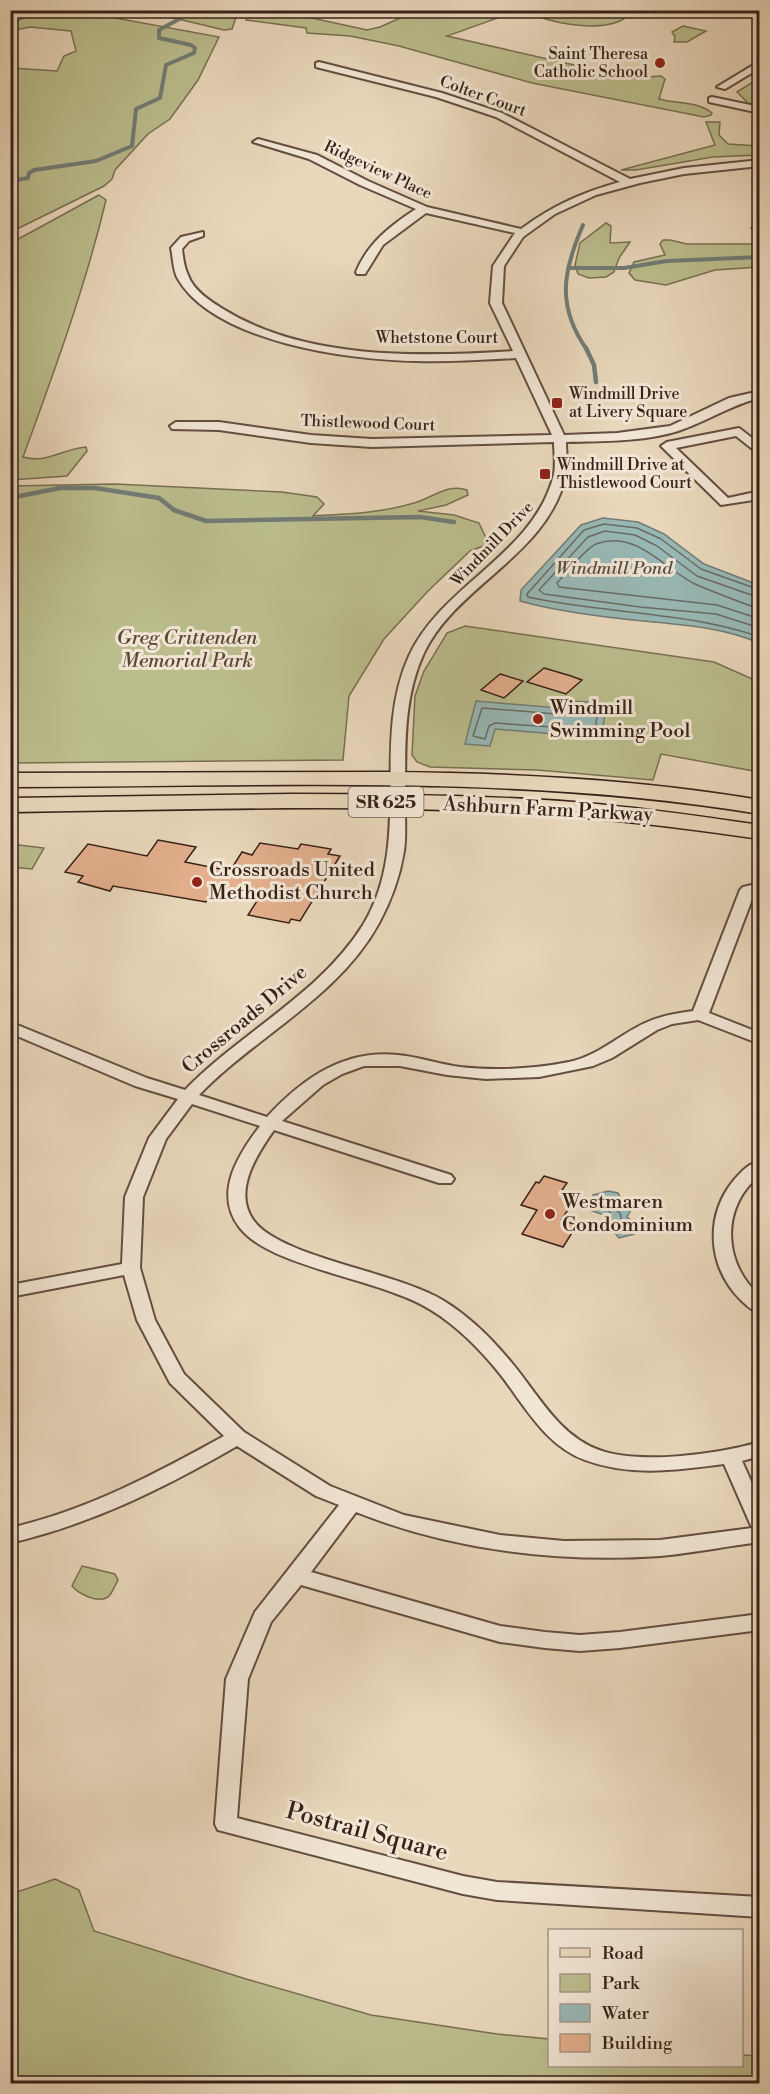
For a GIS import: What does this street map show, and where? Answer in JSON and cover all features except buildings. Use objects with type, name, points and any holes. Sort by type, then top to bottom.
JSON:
[{"type":"main road","name":"Ashburn Farm Parkway","points":[[10,780],[399,791],[674,818],[759,832]]},
{"type":"main road","name":"Ashburn Farm Parkway","points":[[10,805],[569,783],[653,791],[759,807]]},
{"type":"street","points":[[722,87],[759,64]]},
{"type":"street","name":"Colter Court","points":[[318,65],[439,95],[499,115],[627,182]]},
{"type":"street","points":[[712,100],[759,110]]},
{"type":"street","name":"Ridgeview Place","points":[[258,142],[313,157],[363,183],[424,209],[522,232]]},
{"type":"street","name":"Windmill Drive","points":[[399,791],[399,726],[402,702],[406,682],[421,646],[446,615],[547,512],[561,477],[563,457],[560,439],[500,314],[494,291],[495,279],[503,255],[522,232],[567,204],[627,182],[687,170],[759,163]]},
{"type":"street","points":[[361,272],[364,261],[388,234],[424,209]]},
{"type":"street","name":"Whetstone Court","points":[[199,234],[185,239],[176,248],[175,260],[180,276],[190,289],[214,309],[253,328],[314,346],[380,356],[429,358],[520,354]]},
{"type":"street","name":"Thistlewood Court","points":[[176,426],[219,426],[299,438],[363,443],[560,439],[653,433],[689,423],[733,401],[759,394]]},
{"type":"street","points":[[667,446],[739,432],[759,451]]},
{"type":"street","points":[[653,433],[725,502],[759,495]]},
{"type":"street","name":"Crossroads Drive","points":[[399,791],[395,864],[386,892],[371,924],[349,956],[315,992],[212,1072],[189,1096],[158,1138],[134,1197],[131,1268],[146,1320],[177,1378],[237,1437],[314,1485],[401,1522],[438,1531],[531,1547],[607,1550],[660,1548],[759,1534]]},
{"type":"street","points":[[700,1015],[748,890],[759,888]]},
{"type":"street","points":[[759,1039],[700,1015],[658,1023],[599,1058],[552,1070],[524,1074],[470,1074],[395,1059],[370,1060],[342,1067],[304,1090],[270,1124],[242,1166],[236,1187],[237,1205],[244,1222],[266,1240],[420,1295],[456,1317],[491,1352],[548,1424],[562,1439],[580,1451],[609,1460],[639,1465],[730,1455],[759,1449]]},
{"type":"street","points":[[10,1027],[141,1082],[445,1179]]},
{"type":"street","points":[[759,1166],[733,1189],[726,1206],[722,1243],[735,1282],[759,1307]]},
{"type":"street","points":[[10,1291],[131,1268]]},
{"type":"street","points":[[10,1536],[48,1527],[126,1498],[237,1437]]},
{"type":"street","points":[[730,1455],[759,1525]]},
{"type":"street","name":"Postrail Square","points":[[352,1503],[262,1618],[237,1679],[226,1824],[462,1885],[497,1891],[759,1907]]},
{"type":"street","points":[[297,1576],[500,1634],[545,1640],[580,1643],[620,1640],[759,1622]]},
{"type":"green space","points":[[48,11],[106,11],[99,15],[219,37],[198,80],[170,119],[148,134],[115,170],[112,179],[104,186],[11,232],[11,68],[57,71],[64,56],[76,51],[71,31],[30,27],[11,31],[11,22]]},
{"type":"green space","points":[[126,11],[238,11],[232,29],[224,30],[174,18]]},
{"type":"green space","points":[[247,11],[280,11],[367,30],[380,27],[416,11],[517,11],[447,36],[631,78],[661,76],[665,79],[659,99],[700,106],[712,113],[704,117],[532,83],[399,46],[350,36],[307,33],[306,28],[246,20]]},
{"type":"green space","points":[[543,11],[632,11],[624,19],[613,23],[585,26],[557,22],[534,15]]},
{"type":"green space","points":[[683,26],[706,31],[687,42],[674,42],[675,37],[672,32]]},
{"type":"green space","points":[[759,78],[759,102],[755,105],[748,103],[737,92]]},
{"type":"green space","points":[[706,122],[720,122],[719,135],[728,144],[759,146],[759,155],[713,157],[636,170],[621,170],[715,145]]},
{"type":"green space","points":[[99,195],[106,200],[89,265],[23,457],[40,459],[86,447],[87,451],[67,476],[11,480],[11,243]]},
{"type":"green space","points":[[606,223],[611,226],[610,243],[630,242],[619,258],[614,272],[606,277],[589,278],[578,274],[575,265],[580,243]]},
{"type":"green space","points":[[759,227],[759,267],[715,270],[666,285],[635,280],[629,273],[634,262],[665,255],[660,244],[663,240],[687,244],[755,244],[757,237],[751,228]]},
{"type":"green space","name":"Greg Crittenden Memorial Park","points":[[115,484],[282,492],[317,497],[324,504],[313,516],[389,509],[414,503],[453,488],[460,488],[467,490],[468,495],[446,505],[418,511],[454,515],[479,523],[486,538],[486,545],[470,551],[428,591],[384,639],[349,696],[343,760],[11,763],[11,486]]},
{"type":"green space","points":[[465,626],[714,662],[759,682],[759,772],[661,754],[653,780],[537,770],[430,767],[417,762],[412,755],[415,696],[424,671],[447,633]]},
{"type":"green space","points":[[11,844],[44,848],[32,869],[11,867]]},
{"type":"green space","points":[[82,1566],[115,1574],[118,1580],[108,1597],[93,1598],[72,1586]]},
{"type":"green space","points":[[55,1879],[79,1890],[94,1931],[246,1979],[371,2015],[497,2034],[548,2039],[548,2067],[743,2067],[743,2055],[759,2056],[759,2083],[11,2083],[11,1894]]},
{"type":"water","name":"Windmill Pond","points":[[603,518],[638,522],[664,534],[704,564],[759,585],[759,643],[730,633],[702,628],[581,614],[520,601],[521,590],[581,525]]},
{"type":"water","name":"Windmill Swimming Pool","points":[[476,701],[570,709],[572,701],[607,703],[601,738],[495,729],[490,746],[465,744]]},
{"type":"water","points":[[608,1191],[618,1193],[621,1199],[620,1207],[631,1210],[627,1217],[639,1227],[634,1234],[619,1238],[614,1232],[601,1228],[606,1219],[604,1215],[590,1210],[596,1201],[593,1195]]},
{"type":"waterway","points":[[10,181],[28,178],[29,173],[34,170],[96,161],[132,146],[136,109],[160,98],[166,65],[194,53],[195,48],[191,45],[159,38],[159,30],[181,18],[179,10]]},
{"type":"waterway","points":[[568,268],[583,225]]},
{"type":"waterway","points":[[10,250],[10,256]]},
{"type":"waterway","points":[[568,268],[624,268],[667,261],[760,257]]},
{"type":"waterway","points":[[568,268],[566,288],[570,318],[587,350]]},
{"type":"waterway","points":[[587,350],[594,365],[596,382]]},
{"type":"waterway","points":[[10,498],[60,488],[95,488],[159,498],[174,510],[206,521],[420,517],[454,522]]},
{"type":"place","name":"Saint Theresa Catholic School","points":[[660,63]]},
{"type":"place","name":"Windmill Drive at Livery Square","points":[[557,403]]},
{"type":"place","name":"Windmill Drive at Thistlewood Court","points":[[545,474]]},
{"type":"place","name":"Windmill Swimming Pool","points":[[538,719]]},
{"type":"place","name":"Crossroads United Methodist Church","points":[[197,882]]},
{"type":"place","name":"Westmaren Condominium","points":[[550,1214]]}]
